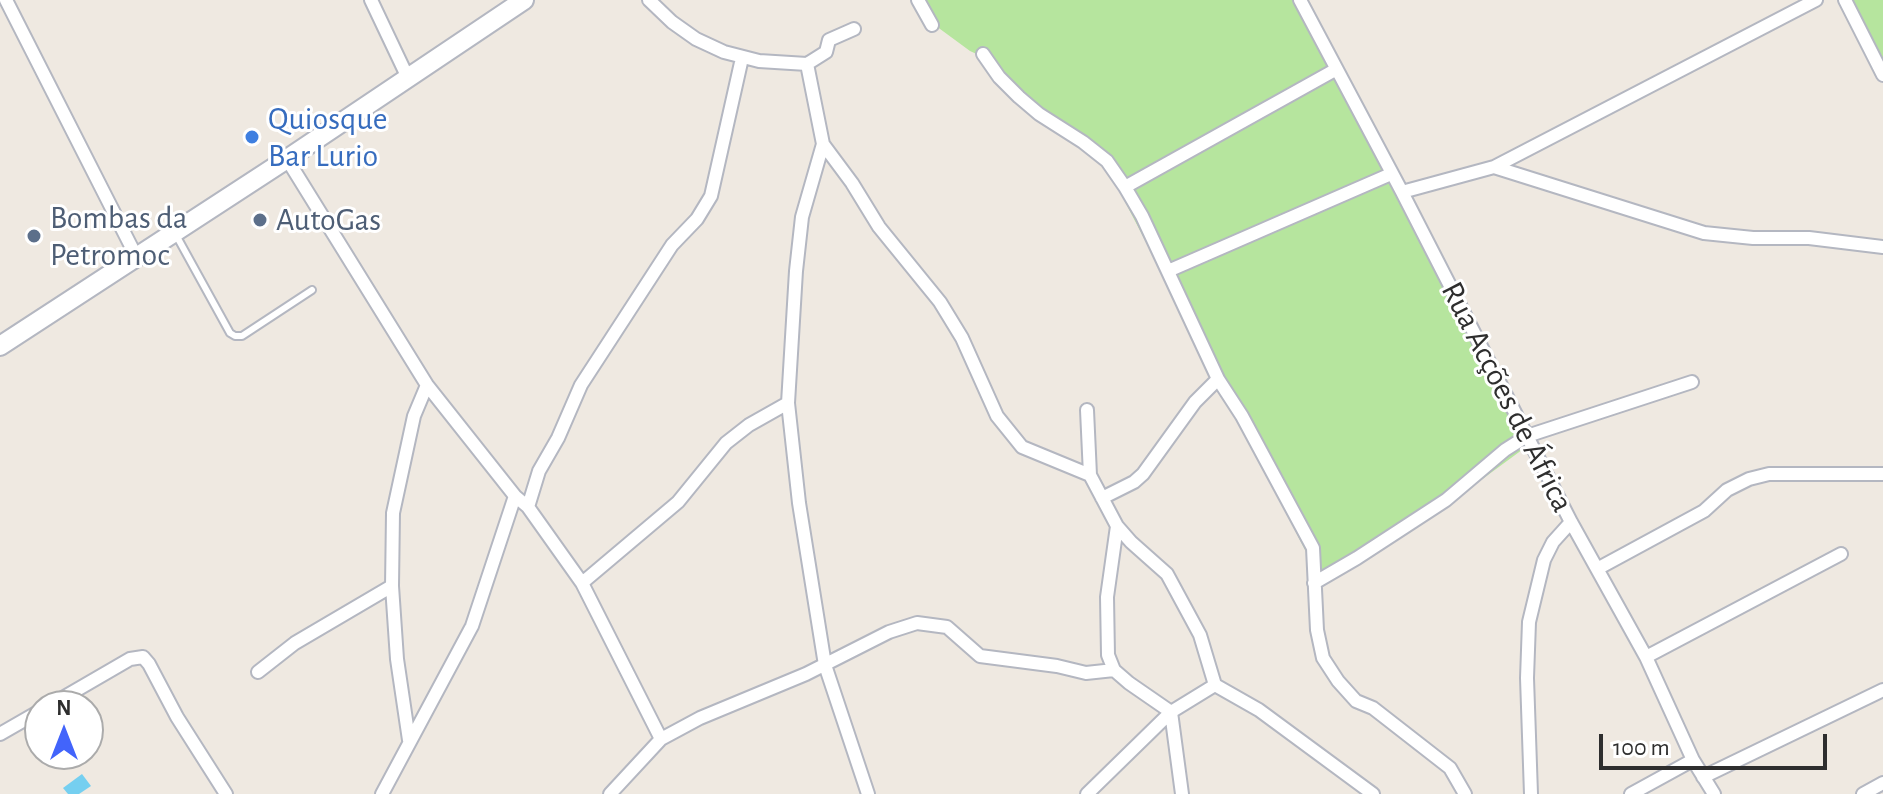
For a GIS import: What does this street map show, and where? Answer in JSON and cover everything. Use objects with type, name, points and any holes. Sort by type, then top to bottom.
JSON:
[{"type":"main road","points":[[0,346],[524,0]]},
{"type":"street","points":[[6,0],[136,256]]},
{"type":"street","points":[[371,0],[408,78]]},
{"type":"street","points":[[649,0],[696,39],[742,58],[807,64],[826,52],[829,40],[854,29]]},
{"type":"street","points":[[918,0],[932,25]]},
{"type":"street","name":"Rua Acções de África","points":[[1300,0],[1571,522],[1646,657],[1693,760],[1714,794]]},
{"type":"street","points":[[1402,192],[1494,167],[1816,0]]},
{"type":"street","points":[[1845,0],[1882,70]]},
{"type":"street","points":[[983,54],[999,77],[1019,97],[1107,161],[1125,187],[1218,379],[1242,416],[1308,538],[1316,565],[1317,630],[1323,658],[1356,701],[1373,708],[1450,768],[1465,794]]},
{"type":"street","points":[[528,507],[539,471],[558,438],[581,385],[672,245],[697,219],[711,196],[742,58]]},
{"type":"street","points":[[807,64],[823,144],[879,227],[940,302],[962,338],[997,416],[1022,447],[1090,475]]},
{"type":"street","points":[[1125,187],[1335,70]]},
{"type":"street","points":[[823,144],[802,217],[792,312],[788,403],[799,503],[825,665],[868,794]]},
{"type":"street","points":[[287,159],[427,385],[515,496],[528,507],[582,583],[661,739]]},
{"type":"street","points":[[1494,167],[1704,233],[1753,238],[1809,238],[1883,247]]},
{"type":"street","points":[[1168,271],[1391,174]]},
{"type":"street","points":[[1102,498],[1143,474],[1195,402],[1218,379]]},
{"type":"street","points":[[1314,583],[1446,500],[1505,450],[1527,436],[1692,382]]},
{"type":"street","points":[[409,740],[397,659],[392,586],[393,513],[414,416],[427,385]]},
{"type":"street","points":[[582,583],[678,502],[726,443],[749,425],[788,403]]},
{"type":"street","points":[[1087,410],[1090,475],[1117,526],[1167,574],[1200,635],[1215,685],[1259,710],[1373,794]]},
{"type":"street","points":[[1597,569],[1704,511],[1727,490],[1749,479],[1769,474],[1883,474]]},
{"type":"street","points":[[382,794],[472,626],[515,496]]},
{"type":"street","points":[[1531,794],[1527,678],[1529,622],[1544,560],[1553,542],[1571,522]]},
{"type":"street","points":[[1117,526],[1107,597],[1108,655],[1114,670],[1171,712],[1182,794]]},
{"type":"street","points":[[1646,657],[1841,554]]},
{"type":"street","points":[[258,672],[295,643],[392,586]]},
{"type":"street","points":[[610,794],[661,739],[700,718],[825,665],[889,632],[917,623],[947,627],[980,656],[1086,673],[1114,670]]},
{"type":"street","points":[[77,690],[130,659],[143,657],[226,794]]},
{"type":"street","points":[[1087,794],[1171,712],[1215,685]]},
{"type":"street","points":[[1703,777],[1883,690]]},
{"type":"street","points":[[0,734],[24,720]]},
{"type":"street","points":[[1631,794],[1693,760]]},
{"type":"street","points":[[1863,794],[1883,783]]},
{"type":"lane","points":[[174,231],[230,333],[235,336],[242,336],[312,290]]},
{"type":"green space","points":[[921,0],[1305,0],[1526,447],[1409,533],[1318,575],[1105,163],[1029,108],[983,57],[936,26]]},
{"type":"green space","points":[[1843,0],[1883,0],[1883,75],[1875,76]]},
{"type":"water","points":[[82,774],[91,786],[79,794],[68,794],[63,788]]},
{"type":"place","name":"Quiosque Bar Lurio","points":[[252,137]]},
{"type":"place","name":"AutoGas","points":[[260,220]]},
{"type":"place","name":"Bombas da Petromoc","points":[[34,236]]}]
